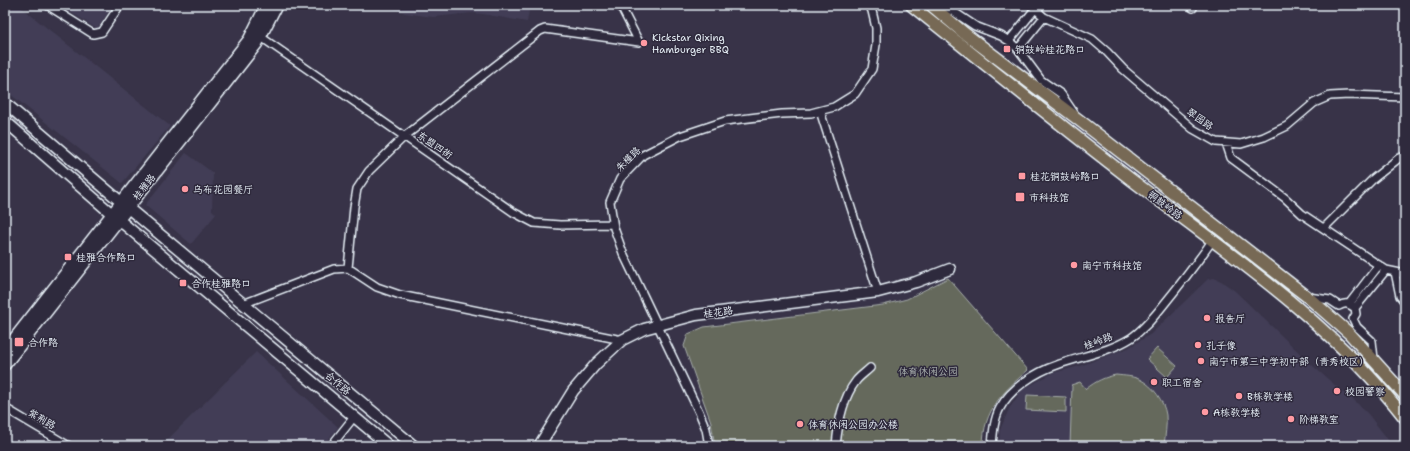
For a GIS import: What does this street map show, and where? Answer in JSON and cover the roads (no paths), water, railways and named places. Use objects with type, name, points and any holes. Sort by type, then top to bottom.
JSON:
[{"type":"main road","name":"铜鼓岭路","points":[[911,5],[1070,132],[1257,274],[1350,355],[1386,394],[1405,418]]},
{"type":"main road","name":"铜鼓岭路","points":[[931,5],[964,33],[1308,297],[1350,334],[1405,395]]},
{"type":"main road","points":[[1166,206],[1175,194]]},
{"type":"street","points":[[47,5],[92,34],[102,32],[120,5]]},
{"type":"street","name":"桂雅路","points":[[5,365],[249,39],[266,5]]},
{"type":"street","name":"桂雅路","points":[[125,205],[257,44],[277,5]]},
{"type":"street","points":[[348,268],[354,207],[358,189],[369,171],[405,136],[540,31],[546,30],[639,42],[620,5]]},
{"type":"street","name":"朱槿路","points":[[709,446],[706,429],[699,412],[623,253],[613,224],[610,202],[620,179],[643,155],[680,136],[725,121],[820,111],[834,107],[855,94],[872,69],[876,28],[869,5]]},
{"type":"street","points":[[938,5],[954,12],[975,26],[1001,36],[1009,41],[1018,49],[1041,80],[1061,94],[1079,120]]},
{"type":"street","points":[[1009,41],[1033,7]]},
{"type":"street","name":"翠园路","points":[[1033,7],[1044,17],[1092,39],[1107,52],[1123,70],[1193,129],[1216,142],[1241,144],[1264,137],[1287,126],[1314,103],[1330,96],[1349,95],[1405,97]]},
{"type":"street","points":[[1018,49],[1044,17]]},
{"type":"street","name":"东盟四街","points":[[261,37],[513,212],[534,223],[560,225],[613,224]]},
{"type":"street","name":"合作路","points":[[5,103],[414,446]]},
{"type":"street","points":[[820,111],[878,292]]},
{"type":"street","points":[[5,120],[116,217],[389,446]]},
{"type":"street","points":[[1226,143],[1231,158],[1285,198],[1302,214],[1386,270],[1405,274]]},
{"type":"street","points":[[1324,228],[1374,179],[1399,158],[1405,156]]},
{"type":"street","name":"桂雅路","points":[[5,350],[116,217]]},
{"type":"street","name":"桂岭路","points":[[992,446],[993,431],[1000,408],[1015,390],[1032,376],[1056,365],[1106,350],[1130,338],[1144,328],[1212,241]]},
{"type":"street","points":[[1352,306],[1379,265]]},
{"type":"street","points":[[243,304],[334,269],[348,268],[378,287],[400,295],[622,340]]},
{"type":"street","name":"桂花路","points":[[539,446],[573,392],[596,364],[622,340],[644,329],[696,315],[878,292],[916,282],[950,269]]},
{"type":"street","points":[[1352,306],[1386,270]]},
{"type":"street","points":[[1395,272],[1400,296],[1405,302]]},
{"type":"street","points":[[1308,297],[1330,300],[1339,306],[1344,303],[1352,306],[1356,314],[1353,319],[1357,327],[1372,341],[1374,359]]},
{"type":"street","points":[[836,446],[838,429],[847,394],[870,368]]},
{"type":"street","name":"紫荆路","points":[[5,408],[69,446]]},
{"type":"street","points":[[331,446],[354,417]]},
{"type":"place","name":"Kickstar Qixing Hamburger BBQ","points":[[644,43]]},
{"type":"place","name":"铜鼓岭桂花路口","points":[[1007,49]]},
{"type":"place","name":"桂花铜鼓岭路口","points":[[1022,176]]},
{"type":"place","name":"乌布花园餐厅","points":[[185,189]]},
{"type":"place","name":"市科技馆","points":[[1020,197]]},
{"type":"place","name":"桂雅合作路口","points":[[68,257]]},
{"type":"place","name":"南宁市科技馆","points":[[1074,265]]},
{"type":"place","name":"合作桂雅路口","points":[[183,283]]},
{"type":"place","name":"报告厅","points":[[1207,318]]},
{"type":"place","name":"合作路","points":[[19,342]]},
{"type":"place","name":"孔子像","points":[[1198,345]]},
{"type":"place","name":"南宁市第三中学初中部（青秀校区）","points":[[1201,361]]},
{"type":"place","name":"职工宿舍","points":[[1154,382]]},
{"type":"place","name":"校园警察","points":[[1337,391]]},
{"type":"place","name":"B栋教学楼","points":[[1239,396]]},
{"type":"place","name":"A栋教学楼","points":[[1205,412]]},
{"type":"place","name":"阶梯教室","points":[[1291,419]]},
{"type":"place","name":"体育休闲公园办公楼","points":[[800,424]]},
{"type":"park label","name":"体育休闲公园","points":[[928,371]]}]
